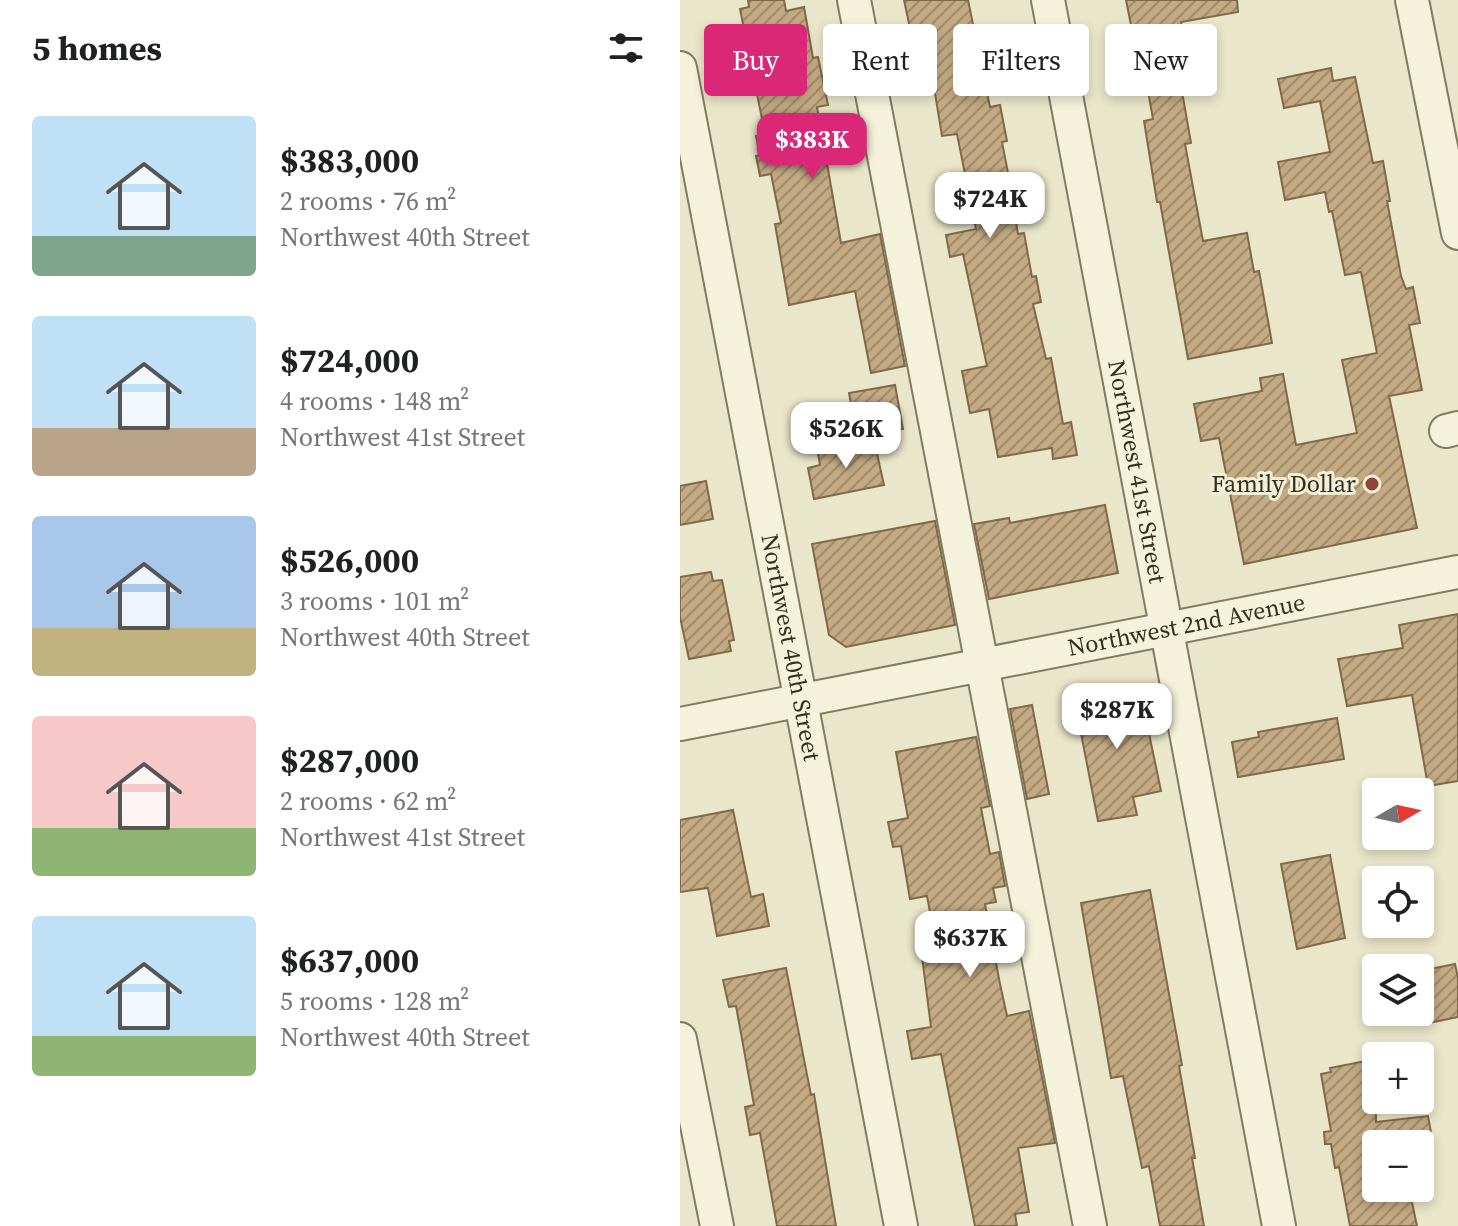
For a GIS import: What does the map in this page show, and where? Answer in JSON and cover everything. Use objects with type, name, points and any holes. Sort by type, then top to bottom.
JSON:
[{"type":"street","points":[[854,0],[1090,1226]]},
{"type":"street","name":"Northwest 41st Street","points":[[1048,0],[1279,1226]]},
{"type":"street","points":[[1412,0],[1458,233]]},
{"type":"street","name":"Northwest 40th Street","points":[[680,68],[901,1226]]},
{"type":"street","name":"Northwest 2nd Avenue","points":[[680,724],[1458,572]]},
{"type":"street","points":[[680,1039],[717,1226]]},
{"type":"building","points":[[748,0],[784,0],[786,11],[804,7],[807,24],[743,24],[740,9],[749,7]]},
{"type":"building","points":[[904,0],[968,0],[973,24],[953,24],[953,96],[988,96],[990,107],[1000,105],[1007,141],[1002,142],[1009,178],[1003,180],[1012,223],[1016,222],[1018,234],[1024,233],[1032,277],[1036,276],[1041,302],[1033,304],[1046,359],[1051,358],[1063,424],[1071,422],[1077,455],[1053,459],[1052,448],[998,457],[989,409],[970,413],[962,371],[987,366],[963,254],[950,257],[946,235],[976,229],[957,134],[942,136],[935,96],[937,24],[909,24]]},
{"type":"building","points":[[1126,0],[1237,0],[1238,12],[1181,24],[1131,24]]},
{"type":"building","points":[[807,24],[813,58],[818,57],[823,96],[826,96],[828,105],[817,107],[841,243],[880,234],[905,366],[871,373],[855,291],[789,305],[775,224],[781,223],[771,174],[760,176],[756,156],[760,155],[756,136],[765,134],[757,96],[807,96]]},
{"type":"building","points":[[1331,68],[1333,81],[1355,77],[1373,163],[1383,161],[1401,276],[1406,289],[1413,287],[1420,323],[1409,325],[1422,390],[1389,396],[1417,528],[1244,564],[1219,438],[1201,441],[1194,404],[1262,391],[1260,378],[1283,374],[1296,445],[1357,433],[1342,360],[1377,353],[1361,272],[1345,275],[1325,192],[1285,200],[1278,162],[1330,152],[1320,101],[1284,108],[1278,79]]},
{"type":"building","points":[[1149,96],[1183,96],[1191,143],[1185,144],[1203,241],[1247,233],[1254,272],[1259,271],[1272,343],[1188,359],[1144,121],[1153,119]]},
{"type":"building","points":[[895,385],[903,429],[857,438],[849,393]]},
{"type":"building","points":[[874,440],[884,485],[814,499],[808,468],[820,465],[818,453]]},
{"type":"building","points":[[706,481],[713,519],[680,525],[680,486]]},
{"type":"building","points":[[1105,505],[1118,573],[989,599],[974,524],[1009,518],[1010,523]]},
{"type":"building","points":[[935,521],[955,625],[846,647],[829,635],[812,544]]},
{"type":"building","points":[[711,572],[713,581],[722,580],[734,640],[729,641],[731,651],[689,659],[680,617],[680,577]]},
{"type":"building","points":[[1458,614],[1458,781],[1434,785],[1434,778],[1427,778],[1412,695],[1347,706],[1338,659],[1403,648],[1399,625]]},
{"type":"building","points":[[1128,687],[1142,700],[1161,791],[1133,797],[1137,815],[1098,821],[1074,697]]},
{"type":"building","points":[[1032,705],[1049,794],[1027,799],[1010,709]]},
{"type":"building","points":[[1337,718],[1344,759],[1238,777],[1232,742],[1259,737],[1258,732]]},
{"type":"building","points":[[976,737],[990,806],[981,808],[990,854],[999,852],[1005,886],[993,888],[996,902],[985,904],[1000,984],[1007,1016],[1029,1011],[1055,1143],[1018,1148],[1029,1212],[1015,1214],[1017,1226],[975,1226],[941,1054],[912,1059],[907,1031],[931,1027],[920,941],[935,938],[927,896],[910,899],[901,846],[893,847],[888,822],[908,818],[896,752]]},
{"type":"building","points":[[733,810],[751,897],[763,894],[769,926],[717,936],[708,888],[680,892],[680,820]]},
{"type":"building","points":[[1330,855],[1345,938],[1297,949],[1281,864]]},
{"type":"building","points":[[1150,890],[1182,1065],[1179,1066],[1204,1226],[1160,1226],[1149,1166],[1142,1168],[1123,1076],[1111,1078],[1081,903]]},
{"type":"building","points":[[1455,964],[1458,1017],[1434,1022],[1434,968]]},
{"type":"building","points":[[786,968],[811,1095],[814,1094],[836,1226],[777,1226],[760,1133],[750,1135],[745,1107],[754,1105],[736,1006],[729,1007],[723,980]]},
{"type":"building","points":[[1362,1062],[1362,1114],[1376,1114],[1376,1122],[1428,1116],[1431,1130],[1362,1130],[1362,1202],[1412,1202],[1417,1226],[1350,1226],[1339,1167],[1335,1168],[1331,1144],[1325,1144],[1324,1132],[1331,1131],[1321,1074],[1331,1072],[1330,1068]]},
{"type":"place","name":"Family Dollar","points":[[1372,484]]}]
